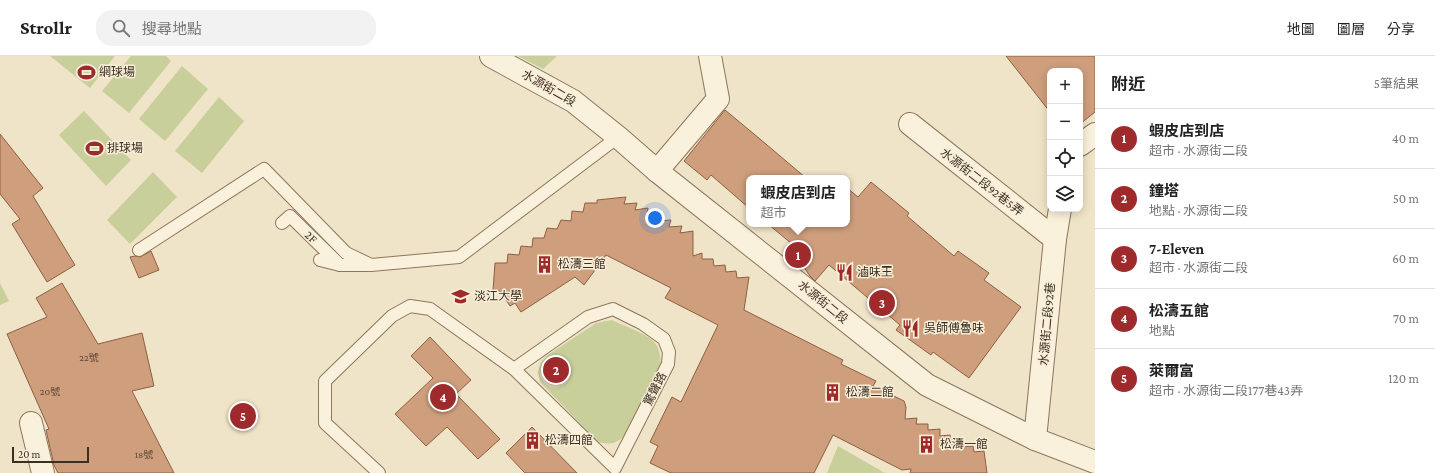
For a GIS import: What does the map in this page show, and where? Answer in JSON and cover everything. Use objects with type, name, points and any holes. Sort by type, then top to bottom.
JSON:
[{"type":"street","name":"水源街二段","points":[[491,56],[573,101],[657,171],[927,385],[1035,439],[1095,462]]},
{"type":"street","points":[[657,171],[718,99],[710,56]]},
{"type":"street","name":"水源街二段92巷5弄","points":[[910,124],[1055,239]]},
{"type":"street","points":[[1083,143],[1095,134]]},
{"type":"street","name":"水源街二段92巷","points":[[1035,439],[1055,239],[1060,212]]},
{"type":"street","points":[[31,423],[43,473]]},
{"type":"lane","points":[[320,260],[340,265],[371,265],[459,257],[618,137]]},
{"type":"lane","points":[[139,250],[264,169],[346,253],[371,265]]},
{"type":"lane","name":"2F","points":[[282,223],[290,216],[340,265]]},
{"type":"lane","name":"驚聲路","points":[[379,473],[325,423],[325,381],[392,316],[410,306],[430,309],[514,369],[615,468],[668,364],[669,352],[664,339],[643,324],[613,309],[588,317],[514,369]]},
{"type":"green space","name":"網球場","points":[[50,56],[115,56],[90,88]]},
{"type":"green space","name":"排球場","points":[[131,56],[166,56],[171,61],[129,113],[102,91]]},
{"type":"green space","points":[[518,56],[557,56],[543,69]]},
{"type":"green space","name":"排球場","points":[[182,66],[208,89],[165,141],[139,119]]},
{"type":"green space","name":"排球場","points":[[219,97],[244,121],[202,173],[175,151]]},
{"type":"green space","name":"排球場","points":[[84,111],[131,160],[106,186],[59,135]]},
{"type":"green space","name":"排球場","points":[[153,172],[177,197],[130,244],[107,220]]},
{"type":"green space","points":[[0,283],[9,301],[0,305]]},
{"type":"green space","points":[[612,320],[646,336],[654,342],[657,347],[661,363],[626,434],[614,443],[598,442],[540,382],[538,372],[541,363],[548,355],[596,323]],"holes":[[[554,357],[565,360],[571,370],[570,377],[566,382],[562,386],[557,387],[547,385],[540,374],[543,362]]]},
{"type":"green space","points":[[838,446],[885,473],[827,473]]},
{"type":"building","points":[[1006,56],[1095,56],[1095,112],[1083,122],[1083,68],[1047,68],[1047,108]]},
{"type":"building","points":[[725,110],[802,175],[746,175],[746,205],[711,175],[707,180],[684,161]]},
{"type":"building","points":[[0,134],[43,188],[33,196],[75,265],[47,282],[12,224],[20,219],[0,194]]},
{"type":"building","points":[[871,182],[909,213],[907,216],[954,256],[958,251],[989,273],[984,280],[1021,307],[969,378],[933,352],[931,355],[896,330],[900,325],[829,265],[815,281],[794,253],[798,249],[772,227],[850,227],[850,190],[858,197]]},
{"type":"building","points":[[626,197],[624,204],[637,203],[635,210],[648,208],[647,215],[659,214],[658,221],[671,220],[669,227],[682,226],[680,233],[693,231],[693,256],[702,253],[702,259],[713,259],[714,266],[725,265],[726,272],[736,271],[737,278],[749,277],[744,310],[843,360],[841,364],[876,381],[873,386],[904,401],[906,407],[905,419],[917,418],[916,424],[928,424],[928,430],[940,429],[940,436],[950,435],[951,441],[962,440],[963,447],[973,446],[974,452],[984,451],[987,473],[910,473],[911,469],[902,470],[833,435],[814,473],[671,473],[650,463],[658,446],[650,442],[672,397],[681,402],[718,325],[665,298],[671,288],[606,255],[584,285],[575,277],[521,312],[515,303],[510,306],[500,291],[493,290],[495,263],[507,263],[508,254],[519,255],[521,246],[532,247],[533,238],[544,238],[547,228],[557,229],[561,220],[571,221],[572,211],[583,212],[585,203],[597,203],[597,200]]},
{"type":"building","points":[[151,251],[159,270],[139,278],[130,257],[140,257]]},
{"type":"building","points":[[62,283],[98,344],[142,333],[154,386],[132,391],[174,473],[58,473],[54,465],[46,430],[49,429],[7,334],[47,317],[36,298]]},
{"type":"building","points":[[430,337],[471,380],[456,394],[500,439],[478,459],[447,427],[426,446],[395,414],[433,378],[411,356]]},
{"type":"building","name":"松濤四館","points":[[532,427],[577,473],[525,473],[506,453]]},
{"type":"place","name":"網球場","points":[[86,72]]},
{"type":"place","name":"排球場","points":[[94,148]]},
{"type":"place","name":"蝦皮店到店","points":[[798,255]]},
{"type":"place","name":"松濤三館","points":[[545,264]]},
{"type":"place","name":"滷味王","points":[[844,272]]},
{"type":"place","name":"淡江大學","points":[[461,296]]},
{"type":"place","name":"7-Eleven","points":[[882,303]]},
{"type":"place","name":"吳師傅魯味","points":[[911,328]]},
{"type":"place","name":"鐘塔","points":[[556,370]]},
{"type":"place","name":"松濤二館","points":[[833,392]]},
{"type":"place","name":"松濤五館","points":[[443,397]]},
{"type":"place","name":"萊爾富","points":[[243,416]]},
{"type":"place","name":"松濤四館","points":[[532,440]]},
{"type":"place","name":"松濤一館","points":[[927,444]]}]
